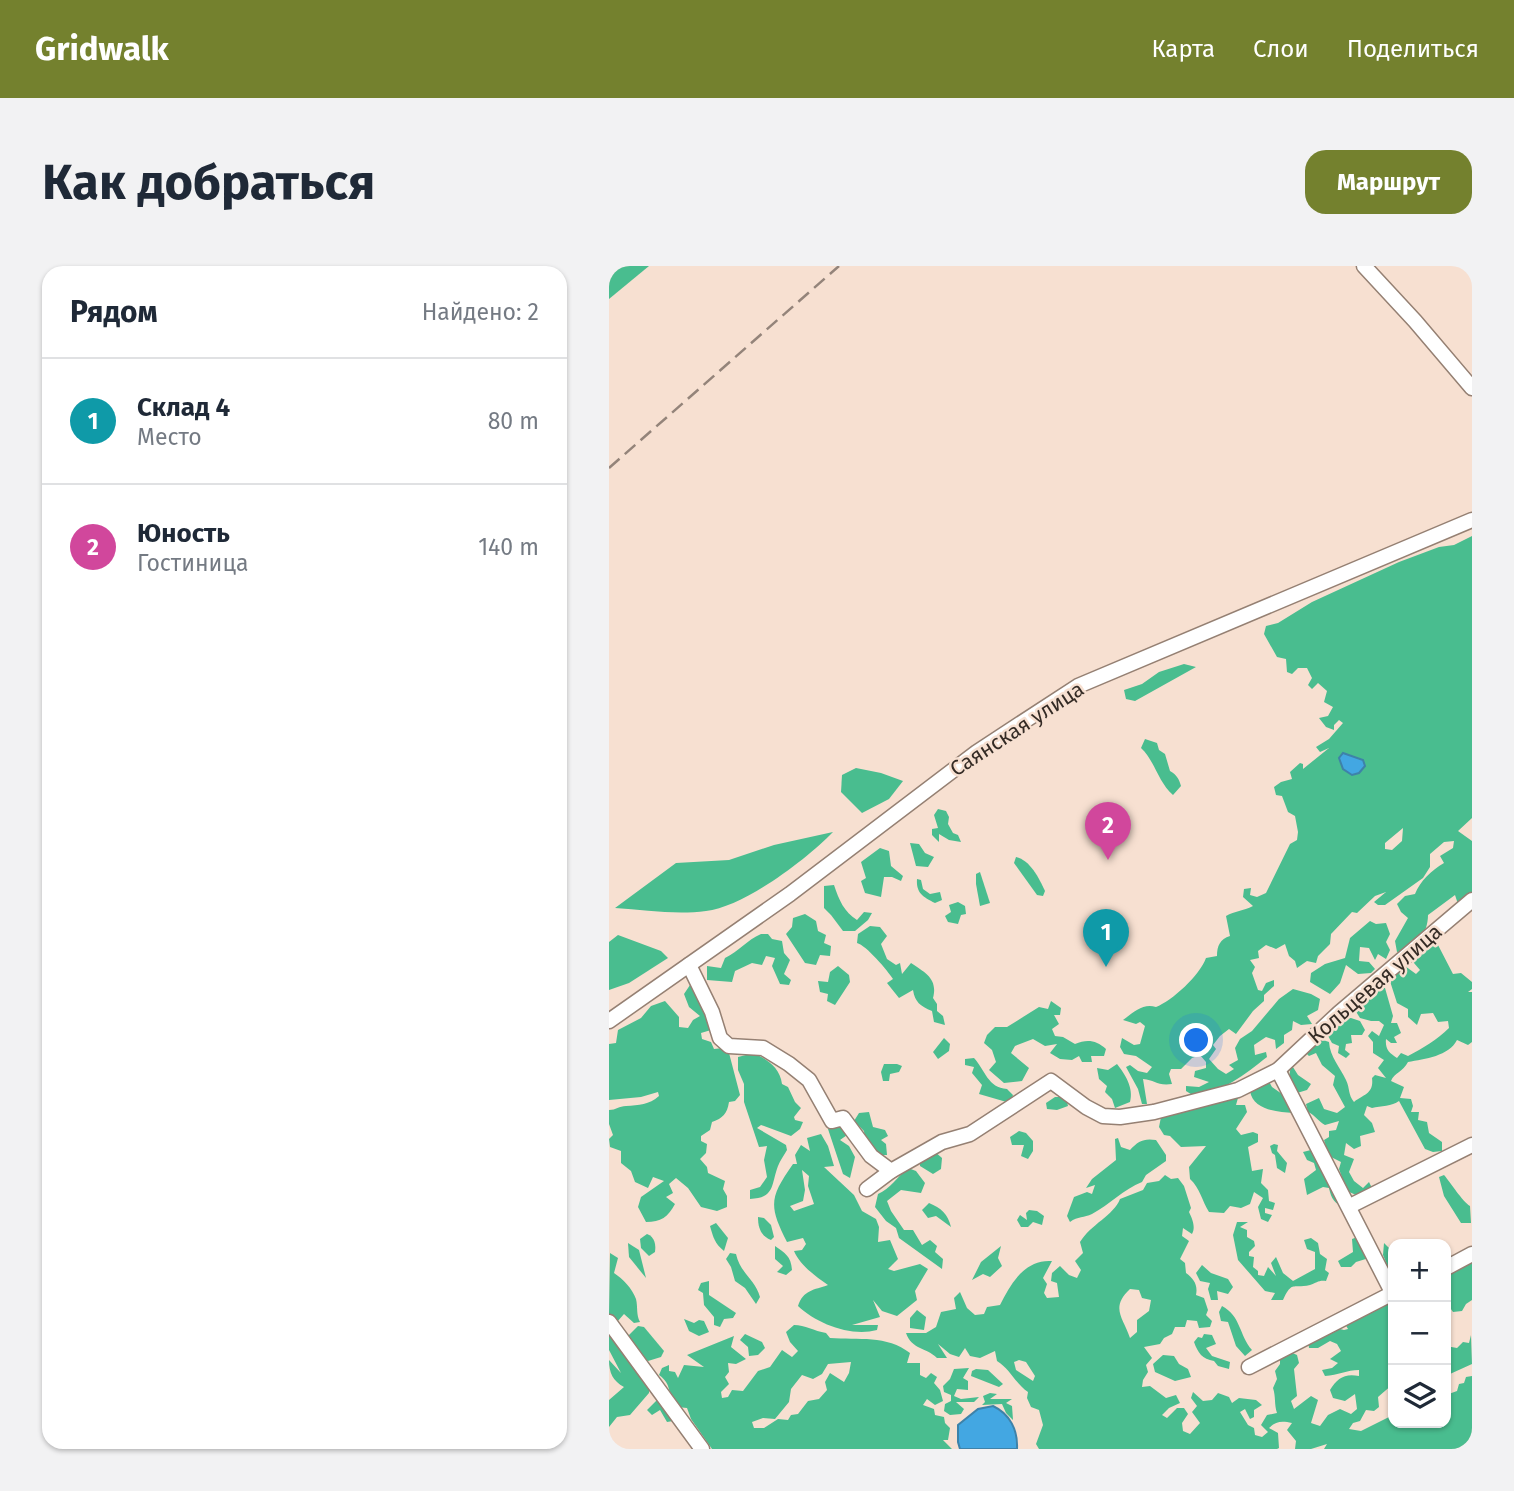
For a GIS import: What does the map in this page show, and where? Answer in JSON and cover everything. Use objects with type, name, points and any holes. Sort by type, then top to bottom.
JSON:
[{"type":"street","points":[[1364,266],[1472,388]]},
{"type":"street","name":"Саянская улица","points":[[609,1021],[790,894],[977,752],[1078,687],[1472,520]]},
{"type":"street","name":"Кольцевая улица","points":[[891,1171],[942,1142],[969,1134],[1051,1081],[1103,1116],[1120,1117],[1154,1112],[1237,1090],[1279,1070],[1339,1013],[1472,900]]},
{"type":"street","points":[[689,965],[712,1012],[720,1038],[729,1046],[764,1048],[789,1064],[809,1080],[832,1121],[843,1118],[871,1156],[891,1171],[867,1189]]},
{"type":"street","points":[[1279,1070],[1388,1284]]},
{"type":"street","points":[[1350,1206],[1472,1145]]},
{"type":"street","points":[[1451,1265],[1472,1254]]},
{"type":"street","points":[[1249,1367],[1388,1297]]},
{"type":"street","points":[[609,1322],[702,1449]]},
{"type":"green space","points":[[609,266],[649,266],[609,299]]},
{"type":"green space","points":[[1472,536],[1472,818],[1458,831],[1472,841],[1472,895],[1458,904],[1455,895],[1428,915],[1420,940],[1410,948],[1397,952],[1395,941],[1408,918],[1397,904],[1405,896],[1415,894],[1427,876],[1444,863],[1440,856],[1453,848],[1454,841],[1444,842],[1430,854],[1430,867],[1423,878],[1385,905],[1374,902],[1386,892],[1375,896],[1357,913],[1352,912],[1331,934],[1330,944],[1318,956],[1316,963],[1307,961],[1297,968],[1285,944],[1276,949],[1266,945],[1258,951],[1259,958],[1250,960],[1255,967],[1252,973],[1258,990],[1262,991],[1266,983],[1274,980],[1274,986],[1264,995],[1264,1001],[1236,1034],[1229,1029],[1220,1036],[1213,1045],[1216,1049],[1209,1059],[1226,1074],[1234,1069],[1229,1065],[1238,1060],[1235,1048],[1240,1039],[1252,1031],[1279,999],[1293,989],[1320,999],[1318,1010],[1307,1016],[1312,1024],[1301,1025],[1293,1021],[1292,1030],[1284,1035],[1284,1043],[1276,1049],[1275,1040],[1266,1037],[1254,1045],[1255,1055],[1266,1052],[1267,1057],[1224,1087],[1205,1094],[1194,1096],[1186,1091],[1186,1086],[1199,1087],[1209,1082],[1194,1077],[1195,1071],[1206,1068],[1206,1062],[1200,1055],[1192,1058],[1181,1069],[1171,1069],[1169,1074],[1172,1084],[1143,1079],[1147,1104],[1142,1104],[1138,1089],[1126,1067],[1130,1065],[1147,1073],[1152,1067],[1136,1056],[1124,1054],[1120,1047],[1122,1038],[1134,1045],[1140,1044],[1145,1026],[1140,1022],[1136,1024],[1123,1020],[1139,1009],[1156,1007],[1170,999],[1185,987],[1206,958],[1217,956],[1220,943],[1230,936],[1226,916],[1253,906],[1243,897],[1244,889],[1251,888],[1250,895],[1257,897],[1266,893],[1290,844],[1297,840],[1298,832],[1295,816],[1288,812],[1282,796],[1276,795],[1274,787],[1292,779],[1290,772],[1300,763],[1303,764],[1303,769],[1329,748],[1320,752],[1316,747],[1329,739],[1343,723],[1339,720],[1334,725],[1334,730],[1326,727],[1319,718],[1328,716],[1333,707],[1324,702],[1327,691],[1318,683],[1312,689],[1308,685],[1312,678],[1307,668],[1298,668],[1292,674],[1287,672],[1286,659],[1277,657],[1264,634],[1266,626],[1278,623],[1312,602],[1399,562],[1439,547],[1454,545]],"holes":[[[1403,828],[1402,841],[1392,850],[1385,849],[1385,843]]]},
{"type":"green space","points":[[1184,664],[1196,667],[1135,701],[1126,699],[1124,690],[1142,684],[1159,672]]},
{"type":"green space","points":[[1145,739],[1157,743],[1159,750],[1165,754],[1170,771],[1178,779],[1181,786],[1173,795],[1141,748]]},
{"type":"green space","points":[[856,768],[903,781],[889,799],[862,813],[841,792],[842,775]]},
{"type":"green space","points":[[938,809],[946,811],[948,824],[961,842],[949,840],[939,834],[939,842],[932,835],[932,829],[938,828],[934,815]]},
{"type":"green space","points":[[833,832],[774,880],[721,908],[661,912],[615,908],[676,863],[729,860],[774,845]]},
{"type":"green space","points":[[910,843],[919,844],[925,853],[934,857],[928,867],[916,866]]},
{"type":"green space","points":[[880,848],[889,851],[891,866],[903,876],[901,881],[884,877],[881,897],[865,893],[861,881],[866,878],[861,862]]},
{"type":"green space","points":[[1016,857],[1026,862],[1033,870],[1045,891],[1043,896],[1037,895],[1014,863]]},
{"type":"green space","points":[[980,872],[990,903],[980,906],[976,874]]},
{"type":"green space","points":[[917,879],[921,880],[923,889],[930,894],[940,892],[942,900],[935,903],[924,896],[919,891]]},
{"type":"green space","points":[[834,885],[842,905],[852,917],[857,920],[864,912],[872,913],[855,931],[843,931],[824,908],[824,886]]},
{"type":"green space","points":[[958,902],[965,906],[966,914],[961,915],[958,924],[948,922],[945,916],[951,912],[949,905]]},
{"type":"green space","points":[[805,914],[816,921],[818,931],[826,935],[824,943],[831,946],[830,956],[820,955],[816,965],[805,963],[786,934],[792,927],[793,918]]},
{"type":"green space","points":[[1370,921],[1376,924],[1386,923],[1390,934],[1386,942],[1390,950],[1386,959],[1378,954],[1375,960],[1369,948],[1360,947],[1359,961],[1369,962],[1375,969],[1371,973],[1358,974],[1346,965],[1340,983],[1330,994],[1310,982],[1311,973],[1325,964],[1345,958],[1350,938]]},
{"type":"green space","points":[[870,926],[880,927],[887,936],[881,944],[887,959],[896,965],[900,963],[902,974],[911,963],[929,977],[934,986],[933,998],[937,1011],[943,1016],[945,1025],[934,1022],[932,1011],[919,1003],[913,990],[899,998],[887,983],[893,979],[871,953],[857,943],[858,934]]},
{"type":"green space","points":[[761,934],[768,934],[772,939],[782,941],[784,953],[790,960],[784,974],[791,980],[789,985],[780,984],[772,966],[775,958],[766,956],[762,965],[752,963],[735,971],[732,982],[707,980],[707,966],[721,968],[725,958]]},
{"type":"green space","points":[[618,935],[661,951],[668,958],[629,983],[609,990],[609,942]]},
{"type":"green space","points":[[1432,942],[1438,945],[1453,974],[1461,973],[1472,982],[1472,989],[1468,992],[1472,992],[1472,1042],[1468,1045],[1457,1040],[1442,1053],[1408,1062],[1391,1081],[1404,1087],[1400,1098],[1411,1099],[1411,1112],[1419,1112],[1418,1120],[1427,1122],[1429,1133],[1442,1142],[1442,1151],[1425,1149],[1399,1101],[1372,1108],[1367,1106],[1364,1115],[1372,1123],[1375,1132],[1360,1136],[1361,1146],[1354,1149],[1346,1143],[1344,1155],[1354,1159],[1349,1172],[1354,1181],[1363,1188],[1369,1182],[1372,1188],[1356,1195],[1347,1191],[1339,1169],[1341,1162],[1329,1156],[1324,1140],[1329,1137],[1329,1131],[1336,1130],[1339,1121],[1325,1125],[1308,1112],[1306,1104],[1319,1098],[1324,1109],[1337,1113],[1345,1107],[1333,1085],[1335,1076],[1322,1065],[1316,1053],[1309,1056],[1304,1051],[1323,1040],[1329,1042],[1354,1102],[1370,1091],[1375,1075],[1386,1078],[1378,1068],[1384,1060],[1373,1053],[1373,1042],[1368,1036],[1372,1031],[1379,1036],[1384,1025],[1379,1021],[1360,1018],[1355,1010],[1365,996],[1378,986],[1385,988],[1393,1016],[1391,1023],[1397,1023],[1401,1033],[1394,1037],[1397,1043],[1386,1039],[1386,1045],[1397,1058],[1401,1053],[1408,1056],[1430,1044],[1449,1028],[1448,1021],[1438,1022],[1433,1013],[1421,1014],[1417,1025],[1408,1017],[1408,1009],[1397,1003],[1389,978],[1405,966],[1416,974],[1420,970],[1412,956]]},
{"type":"green space","points":[[838,966],[849,975],[850,982],[835,1005],[827,1001],[828,994],[820,992],[818,981],[828,982],[830,972]]},
{"type":"green space","points":[[690,985],[709,1017],[711,1030],[701,1033],[702,1039],[711,1042],[714,1049],[723,1048],[729,1053],[740,1095],[735,1101],[729,1102],[724,1115],[712,1122],[710,1130],[701,1136],[701,1141],[707,1144],[706,1153],[700,1159],[707,1167],[708,1173],[725,1181],[723,1189],[727,1196],[727,1207],[717,1211],[701,1207],[688,1188],[676,1178],[669,1184],[673,1193],[666,1197],[675,1204],[672,1209],[660,1220],[646,1222],[638,1207],[641,1197],[664,1181],[653,1177],[648,1188],[635,1182],[631,1171],[621,1163],[621,1151],[610,1147],[609,1139],[613,1135],[609,1124],[609,1110],[644,1104],[659,1096],[658,1092],[641,1097],[609,1100],[609,1044],[616,1043],[618,1030],[641,1018],[651,1006],[665,1001],[679,1017],[679,1027],[688,1028],[693,1020],[700,1016],[689,1007],[684,994]]},
{"type":"green space","points":[[1051,1001],[1061,1008],[1060,1015],[1054,1015],[1059,1024],[1052,1029],[1055,1036],[1075,1044],[1083,1041],[1095,1042],[1106,1049],[1104,1056],[1091,1056],[1092,1062],[1082,1062],[1079,1056],[1072,1060],[1060,1059],[1050,1053],[1057,1044],[1045,1046],[1033,1039],[1015,1046],[1011,1053],[1029,1068],[1022,1081],[1004,1083],[989,1070],[996,1062],[992,1050],[984,1043],[987,1035],[995,1027],[1007,1027],[1039,1007],[1048,1009]]},
{"type":"green space","points":[[1342,1019],[1360,1021],[1365,1030],[1362,1035],[1351,1035],[1352,1043],[1346,1044],[1345,1050],[1350,1054],[1346,1058],[1338,1053],[1339,1046],[1332,1043],[1327,1034],[1331,1027],[1339,1026]]},
{"type":"green space","points":[[944,1038],[950,1044],[949,1051],[938,1059],[933,1052]]},
{"type":"green space","points":[[754,1053],[776,1069],[782,1084],[788,1087],[801,1108],[794,1117],[795,1120],[803,1122],[800,1129],[791,1136],[761,1125],[757,1128],[786,1145],[787,1150],[768,1193],[750,1199],[750,1190],[760,1187],[767,1177],[764,1160],[767,1146],[759,1147],[744,1102],[744,1084],[738,1070],[738,1057]]},
{"type":"green space","points":[[974,1058],[991,1082],[1007,1089],[1013,1095],[1010,1103],[979,1094],[982,1085],[972,1073],[974,1067],[965,1065],[965,1059]]},
{"type":"green space","points":[[884,1064],[902,1066],[899,1072],[890,1074],[889,1081],[883,1081],[881,1072]]},
{"type":"green space","points":[[1117,1064],[1128,1082],[1131,1097],[1130,1102],[1115,1108],[1112,1099],[1105,1092],[1107,1086],[1099,1079],[1097,1068],[1108,1070]]},
{"type":"green space","points":[[1291,1064],[1298,1075],[1311,1084],[1307,1090],[1297,1093],[1289,1078]]},
{"type":"green space","points":[[1267,1078],[1272,1087],[1282,1094],[1293,1113],[1267,1109],[1252,1097],[1250,1091]]},
{"type":"green space","points":[[1229,1096],[1238,1098],[1236,1105],[1245,1105],[1247,1112],[1236,1129],[1241,1135],[1253,1132],[1258,1134],[1258,1142],[1248,1147],[1252,1171],[1263,1169],[1261,1183],[1268,1190],[1269,1201],[1275,1203],[1273,1210],[1265,1208],[1265,1213],[1272,1215],[1268,1222],[1261,1219],[1258,1207],[1263,1198],[1254,1192],[1250,1204],[1241,1208],[1230,1206],[1224,1213],[1209,1212],[1199,1190],[1190,1179],[1189,1167],[1206,1146],[1181,1147],[1170,1136],[1164,1135],[1159,1127],[1161,1117]]},
{"type":"green space","points":[[1055,1097],[1066,1097],[1068,1106],[1057,1110],[1047,1109],[1046,1103]]},
{"type":"green space","points":[[869,1112],[873,1127],[885,1130],[888,1136],[881,1140],[886,1144],[887,1155],[881,1155],[865,1143],[864,1131],[854,1121],[859,1113]]},
{"type":"green space","points":[[835,1124],[844,1124],[850,1133],[840,1140],[849,1146],[855,1157],[850,1178],[843,1174],[828,1129]]},
{"type":"green space","points":[[1019,1131],[1026,1133],[1033,1141],[1033,1151],[1028,1159],[1021,1156],[1024,1145],[1012,1145],[1010,1137]]},
{"type":"green space","points":[[821,1134],[834,1166],[824,1167],[854,1195],[862,1211],[876,1219],[879,1227],[878,1242],[890,1240],[898,1259],[888,1269],[894,1271],[920,1264],[928,1269],[915,1291],[917,1300],[897,1316],[882,1311],[873,1300],[880,1317],[852,1325],[878,1325],[877,1330],[856,1332],[835,1327],[798,1306],[806,1294],[828,1285],[808,1270],[794,1251],[802,1250],[806,1244],[803,1238],[787,1242],[774,1210],[774,1202],[785,1175],[793,1164],[797,1164],[795,1155],[801,1145],[810,1151],[807,1138]],"holes":[[[802,1170],[809,1176],[808,1186],[814,1204],[794,1211],[790,1206],[803,1201],[805,1190]]]},
{"type":"green space","points":[[1305,1137],[1345,1207],[1334,1200],[1329,1188],[1323,1187],[1307,1195],[1304,1179],[1316,1170],[1314,1163],[1307,1160],[1303,1152],[1311,1150]]},
{"type":"green space","points":[[1118,1138],[1121,1147],[1130,1150],[1141,1141],[1156,1140],[1166,1155],[1166,1161],[1146,1175],[1142,1182],[1098,1210],[1070,1222],[1067,1216],[1074,1197],[1087,1192],[1092,1194],[1095,1185],[1086,1188],[1092,1179],[1116,1160],[1115,1139]]},
{"type":"green space","points":[[1278,1145],[1277,1151],[1287,1163],[1285,1173],[1277,1168],[1270,1146]]},
{"type":"green space","points":[[934,1151],[942,1158],[941,1169],[933,1174],[920,1166],[920,1159]]},
{"type":"green space","points":[[908,1168],[916,1171],[925,1183],[921,1193],[901,1190],[887,1201],[904,1230],[913,1230],[922,1245],[930,1240],[937,1246],[935,1252],[943,1259],[942,1269],[899,1238],[896,1228],[886,1221],[875,1207],[878,1194]]},
{"type":"green space","points":[[1165,1175],[1171,1179],[1178,1178],[1184,1186],[1194,1228],[1192,1234],[1183,1228],[1182,1236],[1189,1241],[1180,1259],[1185,1263],[1186,1273],[1195,1282],[1196,1295],[1204,1298],[1208,1310],[1206,1315],[1212,1321],[1210,1327],[1199,1328],[1197,1321],[1187,1320],[1185,1327],[1175,1327],[1172,1334],[1160,1344],[1144,1347],[1152,1358],[1146,1365],[1148,1372],[1142,1387],[1150,1386],[1166,1398],[1176,1395],[1180,1403],[1162,1415],[1167,1418],[1177,1408],[1184,1408],[1188,1414],[1182,1423],[1183,1431],[1190,1434],[1200,1423],[1192,1412],[1197,1406],[1191,1398],[1193,1392],[1203,1401],[1212,1400],[1218,1393],[1229,1397],[1232,1403],[1239,1398],[1256,1400],[1262,1405],[1254,1410],[1254,1417],[1250,1419],[1245,1409],[1240,1412],[1248,1425],[1254,1428],[1255,1435],[1262,1437],[1268,1432],[1261,1425],[1267,1415],[1277,1413],[1273,1388],[1277,1379],[1275,1371],[1280,1364],[1280,1355],[1288,1351],[1297,1355],[1299,1363],[1294,1369],[1297,1396],[1291,1401],[1294,1409],[1311,1396],[1318,1400],[1311,1423],[1320,1426],[1328,1415],[1340,1409],[1351,1414],[1357,1409],[1355,1394],[1345,1401],[1333,1398],[1330,1390],[1342,1377],[1359,1376],[1359,1370],[1325,1376],[1322,1370],[1332,1368],[1338,1363],[1330,1359],[1341,1351],[1337,1344],[1330,1341],[1318,1348],[1309,1348],[1308,1340],[1336,1328],[1348,1329],[1344,1322],[1388,1300],[1388,1388],[1378,1397],[1379,1407],[1374,1411],[1366,1410],[1360,1421],[1353,1423],[1349,1429],[1361,1431],[1388,1418],[1388,1428],[1451,1428],[1451,1393],[1457,1391],[1459,1384],[1464,1383],[1466,1377],[1472,1376],[1472,1449],[1324,1449],[1327,1444],[1311,1449],[1295,1449],[1296,1441],[1287,1430],[1292,1423],[1282,1422],[1269,1428],[1278,1433],[1277,1449],[1039,1449],[1036,1444],[1043,1425],[1039,1410],[1031,1407],[1027,1398],[1028,1392],[997,1361],[995,1351],[980,1358],[970,1356],[965,1348],[959,1357],[950,1354],[938,1344],[947,1358],[937,1358],[909,1339],[906,1333],[926,1333],[936,1327],[941,1312],[956,1309],[954,1298],[960,1292],[967,1308],[975,1315],[984,1314],[987,1307],[1000,1305],[1020,1274],[1042,1261],[1052,1261],[1043,1278],[1047,1284],[1044,1293],[1047,1298],[1059,1297],[1057,1283],[1051,1281],[1052,1273],[1060,1266],[1069,1275],[1077,1278],[1081,1270],[1075,1261],[1083,1253],[1080,1242],[1084,1236],[1113,1210],[1120,1199],[1143,1190],[1147,1183],[1159,1181]],"holes":[[[1130,1289],[1139,1290],[1142,1298],[1151,1300],[1149,1311],[1137,1320],[1137,1332],[1130,1338],[1119,1307]],[[1014,1362],[1026,1362],[1035,1376],[1033,1381],[1016,1370]]]},
{"type":"green space","points":[[1444,1175],[1470,1206],[1471,1223],[1461,1223],[1444,1196],[1439,1177]]},
{"type":"green space","points":[[929,1203],[943,1212],[951,1227],[936,1216],[928,1218],[922,1210]]},
{"type":"green space","points":[[1029,1210],[1044,1216],[1042,1225],[1033,1222],[1028,1227],[1021,1227],[1017,1220],[1020,1215],[1027,1220],[1026,1213]]},
{"type":"green space","points":[[758,1217],[764,1218],[771,1225],[774,1237],[771,1240],[761,1231]]},
{"type":"green space","points":[[1237,1222],[1248,1222],[1240,1227],[1247,1230],[1247,1237],[1254,1241],[1255,1246],[1249,1256],[1254,1257],[1253,1267],[1258,1271],[1258,1275],[1264,1276],[1268,1267],[1276,1276],[1271,1263],[1276,1257],[1283,1273],[1293,1281],[1315,1269],[1315,1252],[1307,1249],[1304,1240],[1311,1238],[1318,1243],[1320,1254],[1327,1259],[1325,1270],[1329,1273],[1326,1281],[1293,1286],[1283,1300],[1271,1300],[1275,1293],[1265,1291],[1238,1260],[1233,1235]]},
{"type":"green space","points":[[716,1223],[728,1238],[724,1251],[716,1243],[711,1230],[710,1226]]},
{"type":"green space","points":[[647,1234],[653,1239],[655,1247],[655,1252],[649,1256],[641,1248],[640,1239]]},
{"type":"green space","points":[[1360,1236],[1369,1258],[1356,1262],[1351,1267],[1341,1267],[1338,1261],[1353,1252],[1352,1239]]},
{"type":"green space","points":[[628,1243],[639,1250],[646,1278],[629,1257]]},
{"type":"green space","points":[[1384,1243],[1388,1247],[1388,1267],[1383,1255]]},
{"type":"green space","points":[[775,1246],[789,1258],[792,1270],[786,1275],[777,1272],[783,1266],[775,1259]]},
{"type":"green space","points":[[1001,1246],[998,1258],[1002,1266],[990,1277],[983,1274],[972,1280],[981,1262]]},
{"type":"green space","points":[[610,1253],[618,1258],[614,1273],[627,1284],[634,1295],[640,1322],[634,1323],[624,1314],[617,1322],[609,1314]]},
{"type":"green space","points":[[730,1253],[736,1254],[755,1285],[760,1297],[756,1304],[745,1288],[735,1281],[726,1259]]},
{"type":"green space","points":[[1472,1260],[1472,1300],[1462,1311],[1453,1312],[1451,1272],[1463,1268]]},
{"type":"green space","points":[[1202,1265],[1211,1273],[1228,1279],[1233,1287],[1228,1294],[1217,1291],[1218,1300],[1211,1300],[1208,1289],[1210,1283],[1200,1281],[1196,1273]]},
{"type":"green space","points":[[709,1281],[709,1295],[736,1313],[733,1318],[724,1319],[720,1327],[714,1325],[714,1317],[704,1305],[703,1293],[698,1290],[701,1283]]},
{"type":"green space","points":[[1222,1306],[1233,1315],[1252,1350],[1245,1356],[1236,1346],[1228,1322],[1221,1321],[1219,1312]]},
{"type":"green space","points":[[917,1310],[926,1317],[924,1330],[910,1328],[910,1318]]},
{"type":"green space","points":[[684,1319],[694,1323],[704,1321],[709,1332],[699,1336],[689,1331]]},
{"type":"green space","points":[[798,1325],[826,1333],[830,1338],[892,1343],[910,1353],[907,1363],[920,1363],[920,1375],[926,1378],[931,1373],[937,1377],[934,1383],[940,1390],[943,1401],[935,1405],[927,1399],[923,1405],[934,1409],[935,1415],[944,1417],[950,1428],[948,1440],[943,1440],[952,1449],[712,1449],[691,1419],[687,1408],[677,1407],[666,1382],[659,1375],[662,1368],[669,1365],[669,1371],[675,1372],[678,1378],[684,1365],[704,1367],[687,1355],[734,1336],[731,1347],[746,1359],[736,1364],[728,1363],[729,1372],[725,1377],[729,1384],[721,1392],[722,1398],[728,1397],[732,1390],[743,1391],[758,1371],[770,1367],[782,1350],[792,1357],[798,1351],[786,1332]],"holes":[[[851,1362],[844,1382],[830,1373],[825,1382],[827,1390],[819,1399],[808,1401],[798,1414],[791,1415],[788,1420],[778,1419],[764,1428],[754,1428],[752,1422],[763,1418],[775,1419],[789,1402],[791,1389],[802,1375],[813,1379],[822,1374],[828,1364]]]},
{"type":"green space","points":[[638,1326],[644,1327],[664,1351],[661,1357],[648,1361],[637,1356],[628,1336]]},
{"type":"green space","points":[[609,1333],[649,1382],[649,1393],[630,1415],[617,1417],[609,1427],[609,1400],[624,1387],[611,1373],[609,1360],[621,1373],[609,1350]]},
{"type":"green space","points":[[745,1334],[762,1342],[765,1348],[758,1355],[749,1356],[748,1347],[740,1340]]},
{"type":"green space","points":[[1204,1334],[1212,1335],[1216,1344],[1206,1348],[1212,1356],[1230,1362],[1229,1369],[1218,1366],[1199,1352],[1194,1342]]},
{"type":"green space","points":[[1471,1335],[1472,1364],[1451,1374],[1451,1347],[1457,1348],[1463,1342],[1469,1343]]},
{"type":"green space","points":[[1163,1355],[1174,1356],[1179,1364],[1188,1369],[1191,1377],[1175,1381],[1155,1372],[1153,1364]]},
{"type":"green space","points":[[969,1368],[963,1378],[968,1381],[968,1390],[957,1389],[954,1396],[961,1399],[979,1397],[974,1402],[956,1402],[964,1409],[961,1414],[950,1415],[944,1411],[945,1404],[951,1401],[951,1395],[944,1392],[943,1386],[954,1369]]},
{"type":"green space","points":[[976,1369],[988,1370],[1003,1384],[999,1387],[971,1376]]},
{"type":"green space","points":[[997,1394],[990,1399],[1012,1399],[1006,1403],[1012,1406],[1013,1420],[1002,1404],[982,1405],[985,1402],[983,1396]]},
{"type":"green space","points":[[661,1396],[672,1410],[673,1421],[667,1422],[660,1410],[652,1415],[647,1410]]},
{"type":"water","points":[[1343,753],[1363,760],[1365,766],[1359,773],[1352,775],[1343,769],[1339,758]]},
{"type":"water","points":[[993,1406],[1004,1413],[1012,1423],[1017,1449],[960,1449],[958,1425],[978,1409]]},
{"type":"railway","points":[[609,468],[839,266]]},
{"type":"place","name":"Юность","points":[[1108,860]]},
{"type":"place","name":"Склад 4","points":[[1106,967]]}]
